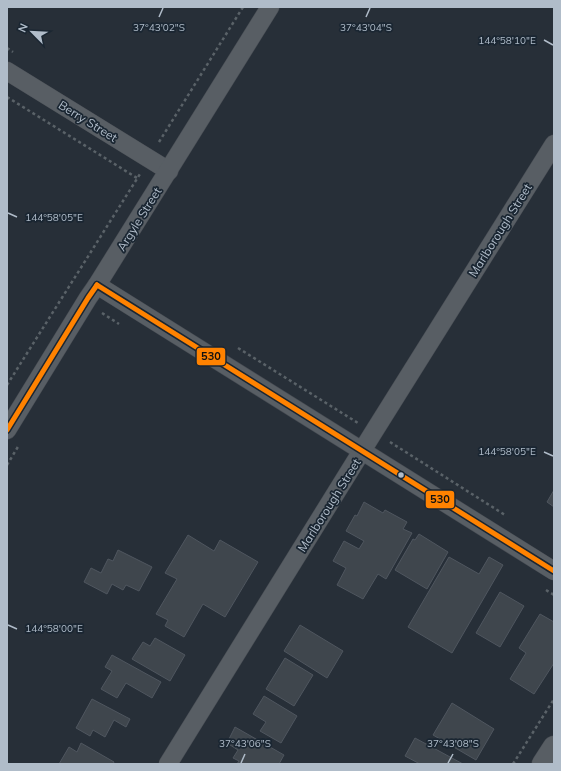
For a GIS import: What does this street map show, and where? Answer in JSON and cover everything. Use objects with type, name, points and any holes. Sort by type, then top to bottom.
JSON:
[{"type":"street","name":"Argyle Street","points":[[7,430],[270,7]]},
{"type":"street","name":"Berry Street","points":[[7,71],[168,171]]},
{"type":"street","name":"Marlborough Street","points":[[168,764],[554,144]]},
{"type":"street","points":[[97,285],[554,571]]},
{"type":"street","points":[[543,764],[554,746]]},
{"type":"path","points":[[7,385],[243,7]]},
{"type":"path","points":[[7,96],[137,178]]},
{"type":"path","points":[[237,348],[373,433],[392,443],[508,518]]},
{"type":"path","points":[[513,764],[554,699]]},
{"type":"building","points":[[554,490],[554,507],[547,502]]},
{"type":"building","points":[[364,502],[383,513],[385,510],[407,522],[403,529],[412,533],[386,579],[378,574],[363,599],[337,585],[346,568],[333,561],[344,541],[359,549],[364,541],[346,531],[355,515],[357,516]]},
{"type":"building","points":[[419,534],[448,552],[427,589],[395,570],[413,539],[415,540]]},
{"type":"building","points":[[188,535],[214,551],[220,540],[258,562],[225,617],[203,604],[184,637],[165,626],[168,620],[156,614],[177,579],[165,573]]},
{"type":"building","points":[[118,550],[152,567],[139,591],[126,585],[123,590],[112,584],[107,594],[84,582],[91,568],[101,573],[108,559],[113,561]]},
{"type":"building","points":[[449,557],[479,574],[489,557],[503,565],[452,653],[408,627]]},
{"type":"building","points":[[500,592],[524,606],[500,647],[476,633]]},
{"type":"building","points":[[540,614],[554,622],[554,663],[534,694],[510,679],[526,653],[519,648]]},
{"type":"building","points":[[300,625],[343,651],[327,678],[284,651]]},
{"type":"building","points":[[155,638],[185,655],[170,681],[132,659],[143,642],[150,646]]},
{"type":"building","points":[[112,655],[161,682],[152,698],[126,683],[117,698],[101,689],[112,671],[105,667]]},
{"type":"building","points":[[285,658],[313,675],[294,706],[266,689]]},
{"type":"building","points":[[264,696],[297,716],[281,743],[260,731],[266,722],[253,714]]},
{"type":"building","points":[[92,699],[130,719],[126,727],[114,720],[105,737],[93,730],[90,736],[76,728]]},
{"type":"building","points":[[452,703],[494,729],[476,760],[433,735]]},
{"type":"building","points":[[235,727],[284,755],[279,764],[237,764],[239,761],[233,758],[238,750],[227,743]]},
{"type":"building","points":[[415,738],[463,764],[420,764],[405,756]]},
{"type":"building","points":[[81,743],[114,762],[113,764],[59,764],[69,747],[77,752]]},
{"type":"transit line","name":"530","points":[[97,285],[554,571]]},
{"type":"transit line","name":"530","points":[[7,430],[97,285]]}]
